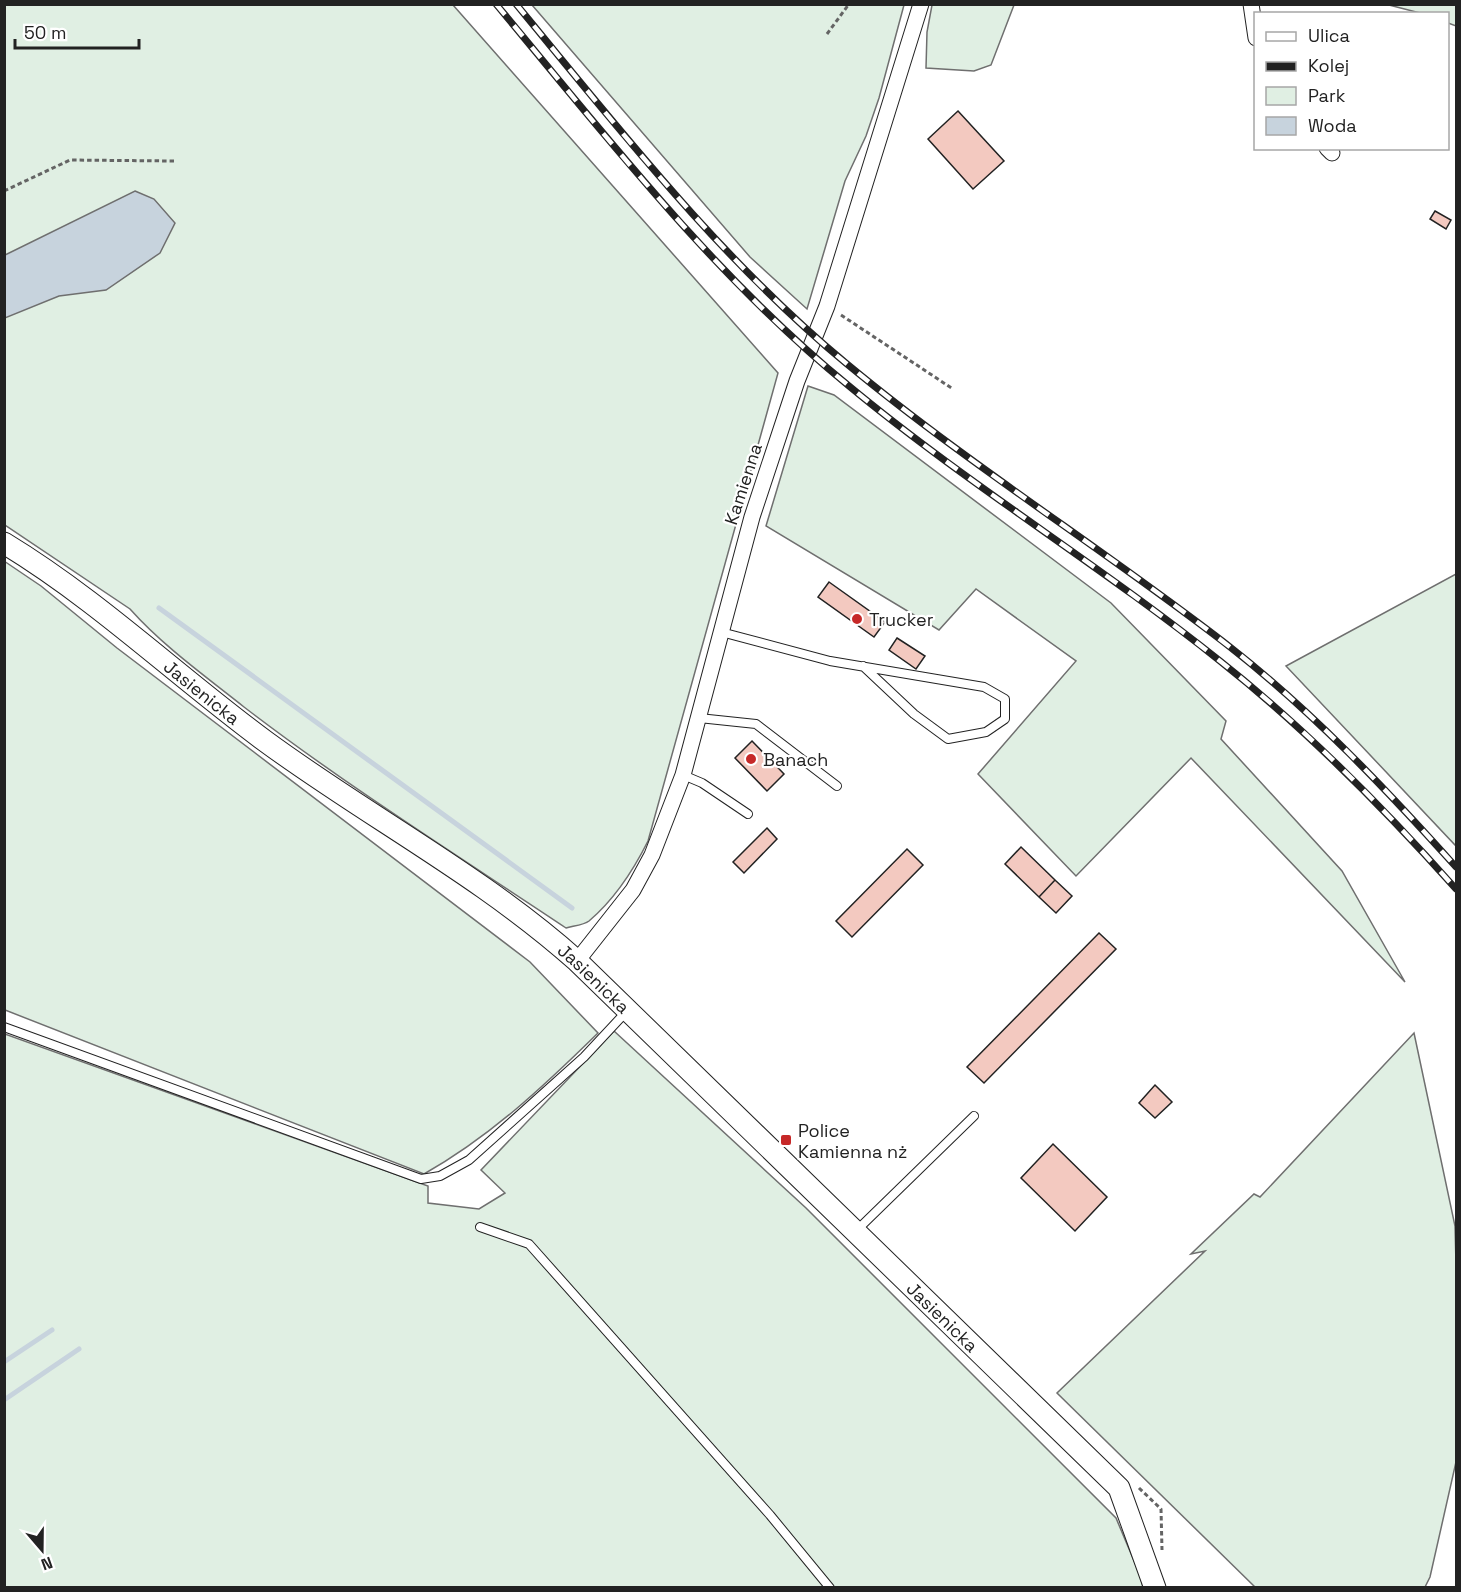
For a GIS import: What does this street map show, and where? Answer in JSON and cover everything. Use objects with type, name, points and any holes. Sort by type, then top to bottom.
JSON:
[{"type":"main road","name":"Jasienicka","points":[[4,543],[75,590],[266,741],[507,906],[577,961],[1119,1488],[1155,1587]]},
{"type":"street","name":"Kamienna","points":[[577,961],[633,890],[652,855],[683,775],[719,632],[752,517],[797,381],[827,306],[921,4]]},
{"type":"street","points":[[1251,4],[1254,24]]},
{"type":"lane","points":[[719,632],[830,661],[863,666],[984,687],[1005,699],[1005,720],[986,732],[948,739],[914,714],[863,666]]},
{"type":"lane","points":[[699,718],[756,724],[837,786]]},
{"type":"lane","points":[[683,775],[702,783],[748,814]]},
{"type":"lane","points":[[4,1027],[421,1179],[440,1176],[469,1160],[584,1057],[627,1010]]},
{"type":"lane","points":[[855,1232],[974,1116]]},
{"type":"lane","points":[[480,1227],[529,1244],[770,1515],[830,1587]]},
{"type":"path","points":[[827,34],[849,4]]},
{"type":"path","points":[[4,191],[70,160],[174,161]]},
{"type":"path","points":[[827,306],[953,389]]},
{"type":"path","points":[[1161,1509],[1162,1552]]},
{"type":"green space","points":[[4,5],[453,5],[778,373],[648,841],[623,884],[587,922],[566,928],[363,793],[199,672],[156,636],[130,609],[5,525]]},
{"type":"green space","points":[[532,5],[904,5],[879,98],[866,136],[845,181],[807,309],[750,257]]},
{"type":"green space","points":[[932,5],[1014,5],[991,65],[974,71],[926,68],[927,32]]},
{"type":"green space","points":[[1389,5],[1456,5],[1456,26],[1449,23],[1449,12],[1416,12]]},
{"type":"green space","points":[[808,386],[834,395],[1111,603],[1226,721],[1221,739],[1342,871],[1405,982],[1191,758],[1076,876],[978,774],[1076,661],[976,589],[939,630],[766,526]]},
{"type":"green space","points":[[4,561],[41,586],[117,648],[530,962],[598,1033],[516,1110],[471,1144],[424,1174],[5,1010]]},
{"type":"green space","points":[[1456,574],[1456,846],[1286,666]]},
{"type":"green space","points":[[614,1031],[806,1208],[1116,1518],[1143,1587],[5,1588],[5,1034],[428,1186],[428,1203],[479,1209],[505,1193],[481,1170]]},
{"type":"green space","points":[[1414,1033],[1455,1226],[1456,1462],[1430,1577],[1425,1587],[1255,1587],[1057,1393],[1205,1251],[1191,1254],[1254,1194],[1260,1197]]},
{"type":"water","points":[[135,191],[154,199],[175,223],[160,253],[106,290],[59,296],[5,318],[5,255]]},
{"type":"building","points":[[958,111],[1004,161],[973,189],[928,139]]},
{"type":"building","points":[[1435,211],[1451,220],[1446,229],[1430,219]]},
{"type":"building","points":[[829,582],[885,622],[874,637],[818,597]]},
{"type":"building","points":[[897,638],[925,656],[916,669],[889,650]]},
{"type":"building","points":[[752,741],[784,774],[767,791],[735,758]]},
{"type":"building","points":[[767,828],[777,839],[744,873],[733,862]]},
{"type":"building","points":[[1021,847],[1055,880],[1039,897],[1005,864]]},
{"type":"building","points":[[907,849],[923,865],[852,937],[836,921]]},
{"type":"building","points":[[1055,880],[1072,896],[1056,913],[1039,897]]},
{"type":"building","points":[[1099,933],[1116,949],[984,1083],[967,1067]]},
{"type":"building","points":[[1155,1085],[1172,1102],[1155,1118],[1139,1103]]},
{"type":"building","points":[[1053,1144],[1107,1197],[1075,1231],[1021,1178]]},
{"type":"waterway","points":[[159,608],[572,908]]},
{"type":"waterway","points":[[4,1362],[52,1330]]},
{"type":"waterway","points":[[4,1400],[79,1349]]},
{"type":"railway","points":[[496,4],[664,204],[752,299],[849,386],[894,422],[1128,591],[1252,687],[1343,770],[1456,889]]},
{"type":"railway","points":[[516,4],[673,192],[714,238],[801,324],[893,401],[1183,611],[1261,672],[1348,752],[1456,867]]},
{"type":"place","name":"Trucker","points":[[857,619]]},
{"type":"place","name":"Banach","points":[[751,759]]},
{"type":"place","name":"Police Kamienna nż","points":[[786,1140]]}]
